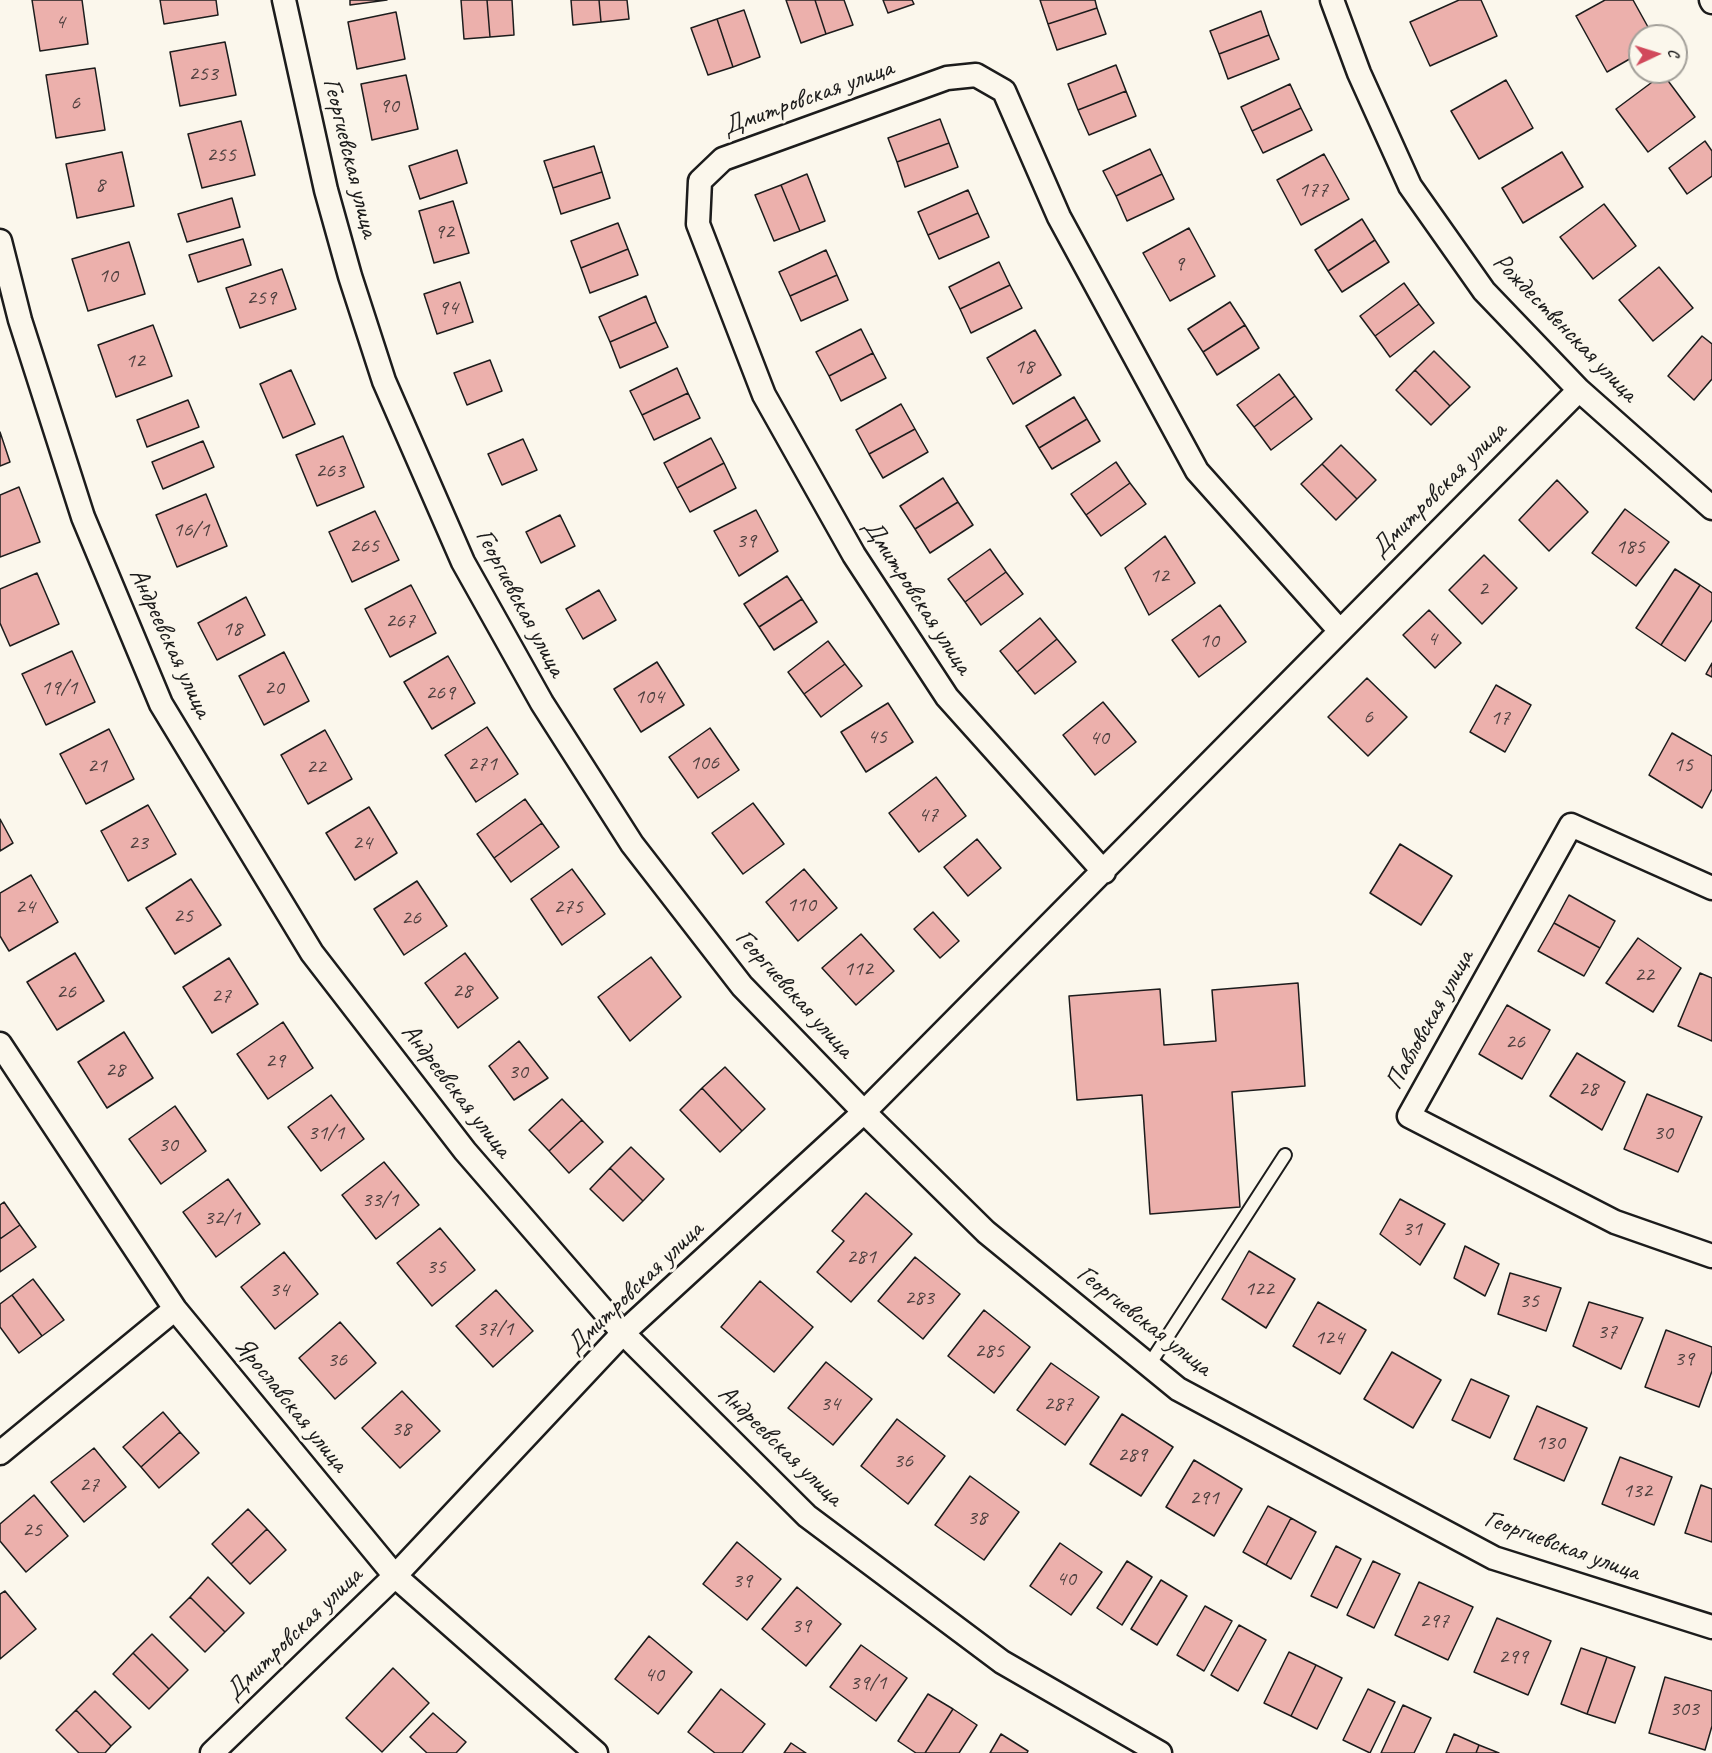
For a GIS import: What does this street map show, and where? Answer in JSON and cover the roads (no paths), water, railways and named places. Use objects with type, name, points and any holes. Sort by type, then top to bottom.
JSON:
[{"type":"street","name":"Георгиевская улица","points":[[284,0],[326,190],[350,276],[384,381],[463,562],[542,703],[632,844],[742,986],[864,1112],[986,1232],[1178,1389],[1494,1558],[1712,1628]]},
{"type":"street","name":"Рождественская улица","points":[[1332,0],[1359,73],[1410,186],[1484,291],[1579,390],[1712,508]]},
{"type":"street","name":"Дмитровская улица","points":[[1104,872],[947,697],[854,555],[764,395],[698,224],[700,181],[723,159],[947,78],[976,75],[1004,91],[1059,217],[1197,471],[1340,631]]},
{"type":"street","name":"Андреевская улица","points":[[0,241],[20,320],[83,517],[161,704],[312,953],[465,1151],[622,1334],[807,1516],[1002,1662],[1160,1753]]},
{"type":"street","name":"Дмитровская улица","points":[[212,1753],[395,1576],[622,1334],[864,1112],[1579,390]]},
{"type":"street","name":"Павловская улица","points":[[1712,888],[1571,825],[1409,1116],[1615,1222],[1712,1256]]},
{"type":"street","name":"Ярославская улица","points":[[0,1044],[175,1309],[395,1576],[596,1753]]},
{"type":"street","points":[[0,1453],[175,1309]]},
{"type":"lane","points":[[1149,1365],[1285,1155]]}]
